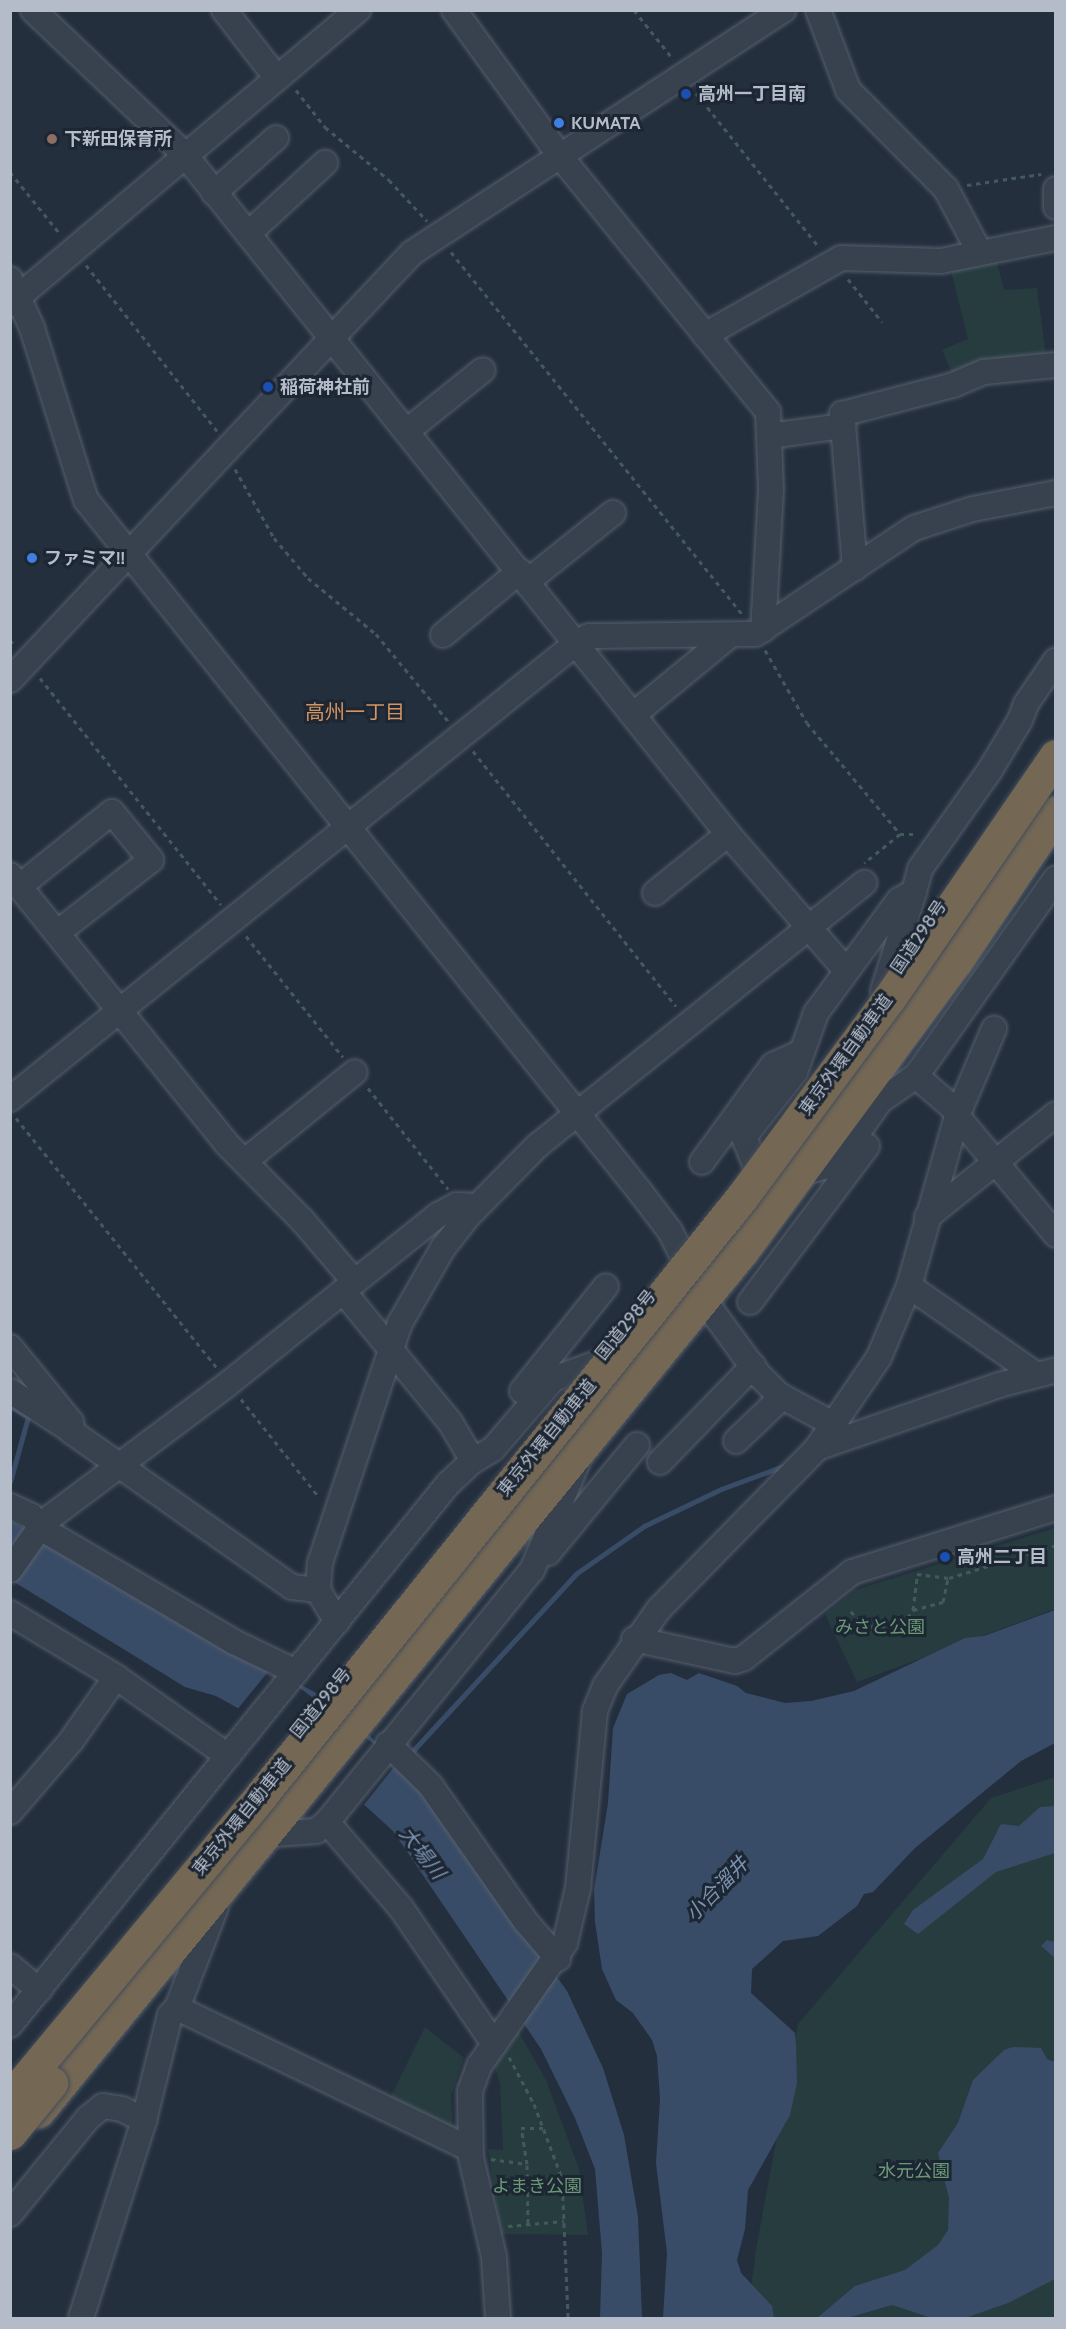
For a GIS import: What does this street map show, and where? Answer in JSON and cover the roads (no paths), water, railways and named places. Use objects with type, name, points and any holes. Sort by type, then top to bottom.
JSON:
[{"type":"highway","name":"国道298号","points":[[10,2088],[595,1364],[754,1162],[883,991],[1056,736]]},
{"type":"highway","name":"東京外環自動車道","points":[[10,2098],[262,1794],[742,1197],[888,1000],[1056,756]]},
{"type":"highway","name":"東京外環自動車道","points":[[10,2133],[613,1392],[905,1013],[1056,795]]},
{"type":"highway","points":[[10,2145],[357,1719],[704,1300],[956,961],[1056,812]]},
{"type":"street","points":[[33,10],[185,155],[729,834],[805,927],[846,970]]},
{"type":"street","points":[[224,10],[279,74]]},
{"type":"street","points":[[358,10],[279,74],[75,252],[14,293],[86,500],[670,1231],[680,1256],[704,1300],[753,1366],[782,1397],[835,1425]]},
{"type":"street","points":[[454,10],[560,156],[768,412],[771,436],[759,632]]},
{"type":"street","points":[[10,680],[330,336],[412,253],[560,156],[689,82],[784,10]]},
{"type":"street","points":[[819,10],[848,90],[946,189],[980,253]]},
{"type":"street","points":[[214,194],[276,138]]},
{"type":"street","points":[[248,234],[325,163]]},
{"type":"street","points":[[1049,181],[1056,207]]},
{"type":"street","points":[[705,335],[832,261],[841,258],[921,262],[1056,238]]},
{"type":"street","points":[[855,568],[842,414],[953,385],[984,372],[1056,365]]},
{"type":"street","points":[[407,431],[483,370]]},
{"type":"street","points":[[771,436],[843,426]]},
{"type":"street","points":[[10,1099],[575,644],[589,636],[728,637],[759,632],[914,528],[973,509],[1056,492]]},
{"type":"street","points":[[443,635],[613,513]]},
{"type":"street","points":[[633,715],[728,637]]},
{"type":"street","points":[[883,991],[920,869],[990,770],[1020,720],[1026,704],[1056,660]]},
{"type":"street","points":[[1020,720],[1042,709],[1056,690]]},
{"type":"street","points":[[57,933],[151,860],[112,812],[15,881],[226,1143],[245,1161],[348,1286],[391,1348],[450,1422],[473,1461]]},
{"type":"street","points":[[655,893],[729,834]]},
{"type":"street","points":[[337,1622],[318,1590],[320,1563],[391,1348],[418,1288],[467,1206],[805,927],[861,876]]},
{"type":"street","points":[[799,1174],[824,1167],[841,1156],[880,1101],[916,1076],[1056,878]]},
{"type":"street","points":[[754,1162],[744,1137],[795,1072],[816,1013],[899,900],[914,892]]},
{"type":"street","points":[[498,2319],[489,2227],[471,2153],[470,2091],[479,2066],[499,2036],[556,1962],[572,1923],[578,1888],[595,1711],[604,1686],[634,1639],[659,1609],[817,1448],[835,1425],[879,1357],[909,1286],[958,1114],[994,1029]]},
{"type":"street","points":[[702,1162],[773,1065],[802,1053]]},
{"type":"street","points":[[245,1161],[355,1072]]},
{"type":"street","points":[[916,1076],[958,1114],[1056,1235]]},
{"type":"street","points":[[750,1302],[889,1116],[895,1092]]},
{"type":"street","points":[[927,1217],[1056,1114]]},
{"type":"street","points":[[10,1570],[37,1528],[229,1383],[438,1215],[467,1206]]},
{"type":"street","points":[[473,1461],[484,1438],[606,1286]]},
{"type":"street","points":[[909,1286],[1045,1372]]},
{"type":"street","points":[[10,1347],[71,1422],[72,1432]]},
{"type":"street","points":[[10,2025],[448,1484],[473,1461],[493,1449],[553,1379],[595,1364]]},
{"type":"street","points":[[660,1462],[753,1366]]},
{"type":"street","points":[[817,1448],[1045,1372]]},
{"type":"street","points":[[10,1391],[122,1465],[292,1587],[318,1590]]},
{"type":"street","points":[[736,1441],[782,1397]]},
{"type":"street","points":[[532,1570],[584,1445]]},
{"type":"street","points":[[262,1835],[316,1831],[327,1822],[388,1744],[637,1445]]},
{"type":"street","points":[[10,1506],[37,1528],[234,1642],[296,1672]]},
{"type":"street","points":[[634,1639],[735,1661],[744,1658],[852,1572],[915,1565],[1056,1508]]},
{"type":"street","points":[[10,1613],[233,1749]]},
{"type":"street","points":[[10,1812],[71,1741],[116,1677]]},
{"type":"street","points":[[388,1744],[430,1785],[556,1962]]},
{"type":"street","points":[[327,1822],[401,1908],[499,2036]]},
{"type":"street","points":[[81,2319],[144,2120],[170,2015],[177,2008],[197,1948],[239,1866]]},
{"type":"street","points":[[10,1966],[39,1990]]},
{"type":"street","points":[[177,2008],[471,2153]]},
{"type":"street","points":[[10,2214],[88,2118],[103,2106],[122,2109],[144,2120]]},
{"type":"water","name":"大場川","points":[[10,1520],[137,1597],[320,1695],[371,1737],[425,1796],[567,1991],[603,2068],[624,2135],[638,2217],[642,2318],[600,2318],[602,2253],[595,2169],[575,2118],[541,2049],[393,1831],[290,1737],[216,1696],[185,1687],[11,1580]]},
{"type":"water","name":"小合溜井","points":[[1055,1610],[1055,1743],[1021,1761],[915,1848],[873,1892],[864,1894],[857,1906],[818,1936],[783,1941],[752,1969],[751,1993],[795,2033],[796,2045],[797,2083],[790,2115],[748,2190],[745,2229],[737,2260],[741,2273],[772,2306],[774,2318],[663,2318],[667,2253],[656,2163],[660,2099],[657,2056],[652,2040],[633,2013],[616,2000],[602,1969],[595,1922],[594,1890],[608,1803],[613,1728],[627,1694],[659,1675],[671,1673],[687,1680],[699,1673],[737,1686],[746,1693],[785,1703],[811,1701],[854,1691],[965,1638],[984,1636]]},
{"type":"water","points":[[1055,1806],[1055,1853],[996,1872],[918,1934],[904,1924],[913,1910],[983,1859],[1001,1824],[1019,1826],[1040,1807]]},
{"type":"water","points":[[1047,1940],[1055,1942],[1055,1958],[1041,1946]]},
{"type":"water","points":[[1013,2047],[1041,2048],[1047,2059],[1055,2062],[1055,2279],[1008,2303],[965,2318],[932,2318],[892,2305],[847,2318],[817,2318],[855,2286],[905,2270],[938,2245],[948,2230],[949,2198],[938,2153],[958,2123],[973,2080],[1004,2050]]},
{"type":"waterway","points":[[10,1406],[28,1417],[10,1482]]},
{"type":"waterway","points":[[408,1756],[577,1573],[644,1526],[721,1489],[789,1464]]},
{"type":"place","name":"高州一丁目南","points":[[686,94]]},
{"type":"place","name":"KUMATA","points":[[559,123]]},
{"type":"place","name":"下新田保育所","points":[[52,139]]},
{"type":"place","name":"稲荷神社前","points":[[268,387]]},
{"type":"place","name":"ファミマ!!","points":[[32,558]]},
{"type":"place","name":"高州二丁目","points":[[945,1557]]},
{"type":"district","name":"高州一丁目","points":[[355,712]]},
{"type":"park label","name":"みさと公園","points":[[880,1627]]},
{"type":"park label","name":"水元公園","points":[[914,2171]]},
{"type":"park label","name":"よまき公園","points":[[537,2186]]}]
